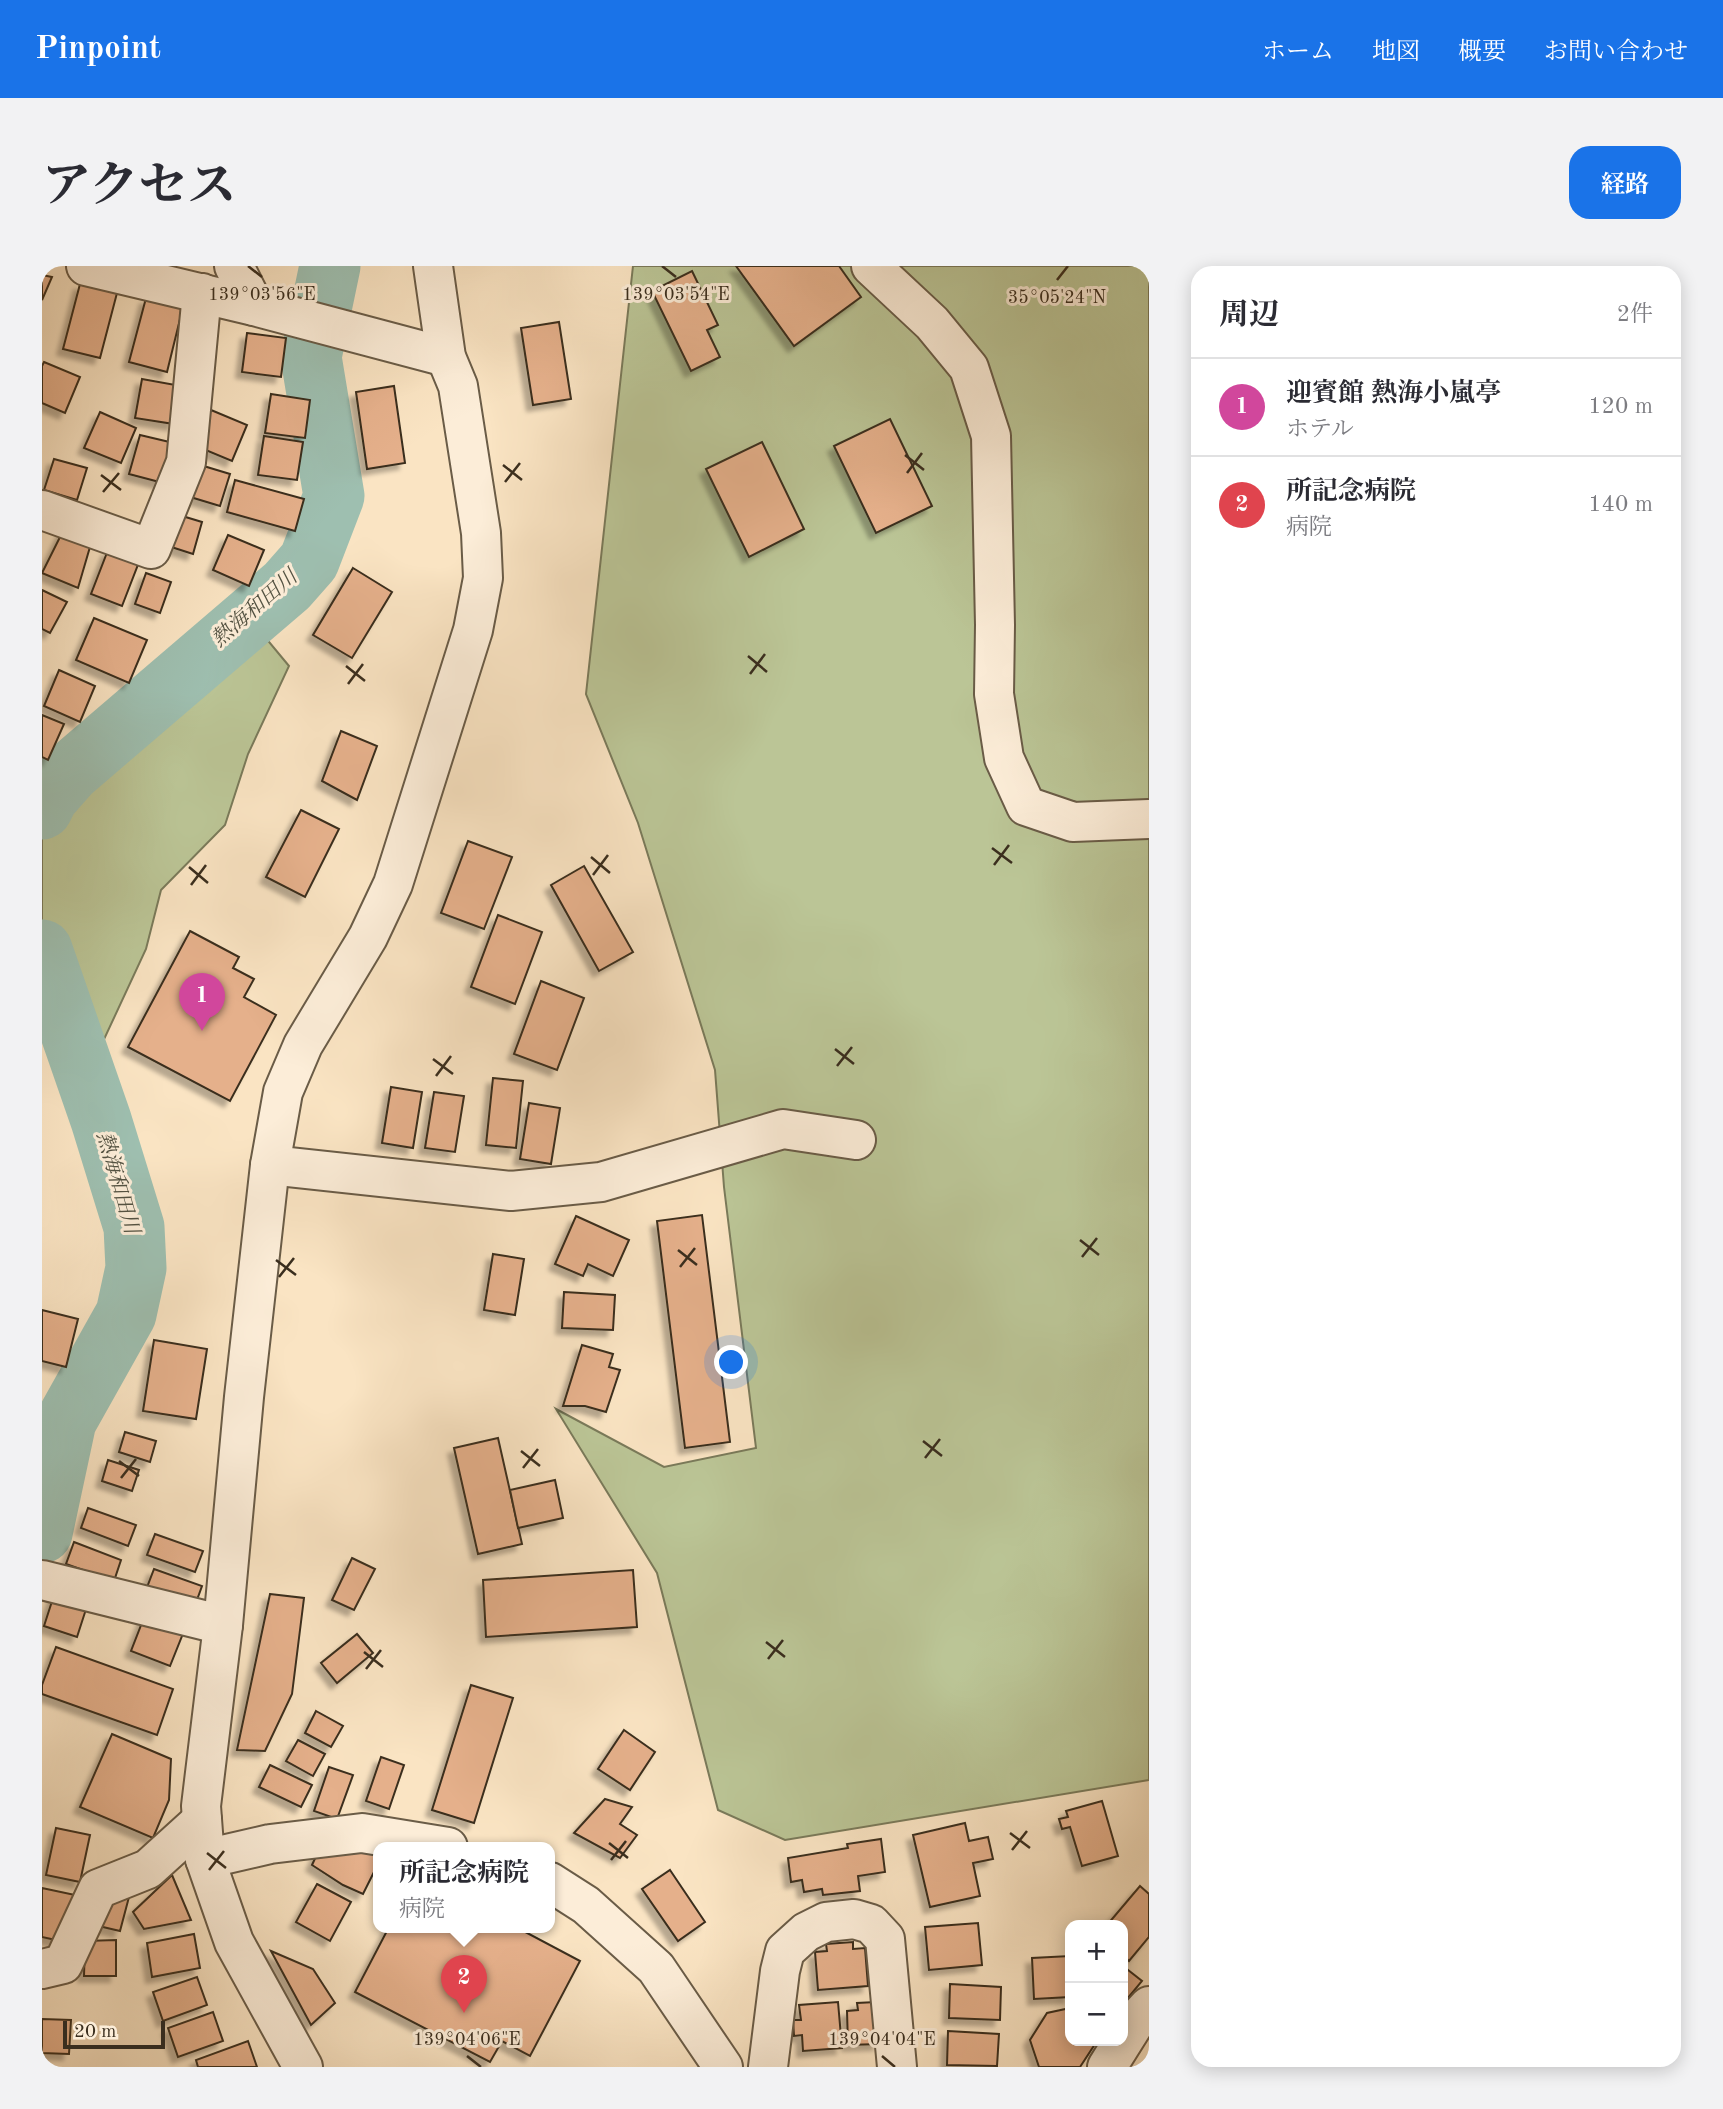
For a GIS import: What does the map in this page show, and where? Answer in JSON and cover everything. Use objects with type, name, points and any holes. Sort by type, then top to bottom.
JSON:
[{"type":"street","points":[[86,266],[254,306],[446,357]]},
{"type":"street","points":[[234,266],[254,306]]},
{"type":"street","points":[[303,2067],[234,1942],[205,1859],[201,1806],[223,1625],[244,1397],[270,1165],[283,1092],[303,1045],[368,937],[393,884],[473,630],[483,578],[481,533],[458,386],[446,357],[433,266]]},
{"type":"street","points":[[872,266],[932,323],[968,368],[991,436],[994,694],[1004,758],[1026,806],[1073,822],[1149,819]]},
{"type":"street","points":[[42,510],[151,548],[186,462],[202,293]]},
{"type":"street","points":[[270,1165],[511,1191],[601,1182],[783,1129],[856,1140]]},
{"type":"street","points":[[42,1580],[223,1625]]},
{"type":"street","points":[[42,1969],[63,1964],[98,1889],[148,1869],[202,1820]]},
{"type":"street","points":[[205,1859],[270,1844],[362,1833],[417,1842]]},
{"type":"street","points":[[555,1885],[586,1905],[656,1968],[723,2067]]},
{"type":"street","points":[[768,2067],[785,1951],[806,1932],[826,1922],[854,1919],[871,1924],[885,1939],[897,2067]]},
{"type":"street","points":[[1107,2067],[1137,2019],[1149,2006]]},
{"type":"green space","points":[[633,266],[1149,266],[1149,1780],[785,1840],[718,1810],[657,1573],[556,1409],[664,1467],[756,1448],[724,1187],[715,1070],[638,823],[586,694]]},
{"type":"green space","points":[[227,637],[265,637],[289,666],[248,754],[225,825],[161,890],[146,949],[86,1078],[42,964],[42,803],[53,775]]},
{"type":"building","points":[[736,266],[839,266],[861,297],[794,346]]},
{"type":"building","points":[[692,271],[718,325],[707,330],[720,357],[691,371],[652,291]]},
{"type":"building","points":[[42,275],[52,277],[42,300]]},
{"type":"building","points":[[80,284],[117,293],[100,358],[63,349]]},
{"type":"building","points":[[146,298],[183,307],[167,372],[129,362]]},
{"type":"building","points":[[559,322],[571,399],[533,405],[521,328]]},
{"type":"building","points":[[247,333],[286,338],[281,377],[242,372]]},
{"type":"building","points":[[44,362],[80,377],[65,413],[42,403]]},
{"type":"building","points":[[142,379],[181,386],[174,424],[135,418]]},
{"type":"building","points":[[394,386],[405,463],[367,469],[356,392]]},
{"type":"building","points":[[271,394],[310,400],[305,438],[265,433]]},
{"type":"building","points":[[211,410],[247,425],[232,461],[196,446]]},
{"type":"building","points":[[100,412],[136,428],[121,463],[84,448]]},
{"type":"building","points":[[890,419],[932,506],[876,533],[834,446]]},
{"type":"building","points":[[140,435],[178,444],[167,484],[129,474]]},
{"type":"building","points":[[264,436],[303,442],[297,480],[258,475]]},
{"type":"building","points":[[762,442],[804,529],[749,557],[706,469]]},
{"type":"building","points":[[54,459],[87,468],[77,500],[44,490]]},
{"type":"building","points":[[197,464],[230,474],[220,506],[187,496]]},
{"type":"building","points":[[235,480],[304,499],[295,531],[227,512]]},
{"type":"building","points":[[169,512],[202,522],[193,554],[159,543]]},
{"type":"building","points":[[64,529],[92,540],[78,588],[42,573]]},
{"type":"building","points":[[228,535],[264,550],[249,586],[213,570]]},
{"type":"building","points":[[108,550],[139,562],[122,606],[91,594]]},
{"type":"building","points":[[353,568],[392,592],[352,658],[313,635]]},
{"type":"building","points":[[146,573],[171,582],[160,613],[135,604]]},
{"type":"building","points":[[42,590],[67,602],[50,633],[42,629]]},
{"type":"building","points":[[94,618],[147,640],[129,683],[76,660]]},
{"type":"building","points":[[59,670],[95,686],[80,722],[44,706]]},
{"type":"building","points":[[42,715],[64,724],[48,760],[42,757]]},
{"type":"building","points":[[341,731],[377,746],[357,800],[322,781]]},
{"type":"building","points":[[301,810],[339,829],[305,897],[266,877]]},
{"type":"building","points":[[468,841],[512,857],[484,929],[441,913]]},
{"type":"building","points":[[584,866],[633,952],[599,971],[551,885]]},
{"type":"building","points":[[498,915],[542,932],[515,1004],[471,987]]},
{"type":"building","points":[[190,931],[239,957],[233,968],[254,979],[244,997],[276,1015],[230,1101],[128,1047]]},
{"type":"building","points":[[541,981],[584,998],[557,1070],[514,1054]]},
{"type":"building","points":[[493,1078],[523,1081],[516,1148],[486,1145]]},
{"type":"building","points":[[391,1087],[422,1092],[413,1148],[382,1143]]},
{"type":"building","points":[[434,1092],[464,1096],[455,1152],[425,1148]]},
{"type":"building","points":[[529,1103],[560,1108],[551,1164],[520,1159]]},
{"type":"building","points":[[702,1215],[730,1442],[685,1448],[657,1221]]},
{"type":"building","points":[[576,1216],[629,1240],[613,1276],[588,1264],[583,1276],[555,1264]]},
{"type":"building","points":[[493,1254],[524,1259],[515,1315],[484,1310]]},
{"type":"building","points":[[564,1292],[615,1295],[613,1330],[562,1328]]},
{"type":"building","points":[[42,1310],[78,1319],[66,1367],[42,1361]]},
{"type":"building","points":[[154,1340],[207,1349],[196,1419],[143,1411]]},
{"type":"building","points":[[582,1345],[613,1354],[609,1367],[620,1370],[606,1412],[585,1406],[563,1406]]},
{"type":"building","points":[[125,1432],[156,1441],[150,1462],[119,1452]]},
{"type":"building","points":[[498,1438],[522,1544],[478,1554],[454,1448]]},
{"type":"building","points":[[108,1460],[139,1470],[132,1491],[102,1481]]},
{"type":"building","points":[[555,1480],[563,1518],[518,1528],[510,1490]]},
{"type":"building","points":[[88,1508],[136,1525],[128,1546],[81,1528]]},
{"type":"building","points":[[155,1534],[203,1551],[195,1572],[147,1555]]},
{"type":"building","points":[[74,1542],[121,1560],[114,1581],[66,1564]]},
{"type":"building","points":[[352,1558],[375,1569],[354,1610],[332,1600]]},
{"type":"building","points":[[154,1569],[202,1586],[194,1608],[146,1590]]},
{"type":"building","points":[[633,1570],[637,1627],[486,1637],[483,1580]]},
{"type":"building","points":[[55,1592],[88,1603],[77,1637],[44,1626]]},
{"type":"building","points":[[270,1594],[304,1598],[292,1694],[265,1751],[237,1750]]},
{"type":"building","points":[[145,1615],[184,1631],[170,1666],[131,1651]]},
{"type":"building","points":[[357,1634],[373,1653],[337,1683],[321,1663]]},
{"type":"building","points":[[56,1647],[173,1689],[157,1735],[42,1694],[42,1685]]},
{"type":"building","points":[[471,1685],[513,1698],[474,1823],[432,1810]]},
{"type":"building","points":[[316,1711],[343,1726],[331,1747],[305,1733]]},
{"type":"building","points":[[624,1730],[655,1752],[630,1790],[598,1769]]},
{"type":"building","points":[[112,1734],[171,1759],[169,1800],[153,1838],[80,1807]]},
{"type":"building","points":[[298,1740],[325,1754],[313,1776],[286,1761]]},
{"type":"building","points":[[381,1757],[404,1765],[389,1809],[366,1801]]},
{"type":"building","points":[[270,1765],[312,1785],[301,1807],[259,1787]]},
{"type":"building","points":[[329,1767],[353,1775],[337,1819],[314,1811]]},
{"type":"building","points":[[605,1799],[632,1807],[620,1824],[637,1835],[620,1858],[574,1833]]},
{"type":"building","points":[[1102,1801],[1118,1856],[1082,1866],[1070,1827],[1062,1829],[1059,1819],[1068,1817],[1066,1811]]},
{"type":"building","points":[[965,1823],[969,1841],[988,1837],[993,1859],[973,1863],[980,1896],[930,1907],[913,1835]]},
{"type":"building","points":[[56,1828],[90,1835],[80,1882],[46,1875]]},
{"type":"building","points":[[881,1839],[885,1872],[858,1876],[860,1891],[823,1895],[822,1889],[804,1892],[802,1880],[791,1882],[788,1858],[848,1848],[847,1844]]},
{"type":"building","points":[[360,1847],[373,1854],[373,1874],[363,1894],[312,1865],[318,1852]]},
{"type":"building","points":[[670,1870],[705,1922],[678,1941],[642,1889]]},
{"type":"building","points":[[172,1875],[191,1920],[144,1929],[133,1912]]},
{"type":"building","points":[[317,1884],[351,1902],[330,1941],[296,1922]]},
{"type":"building","points":[[1140,1886],[1149,1894],[1149,1937],[1129,1961],[1128,1920],[1111,1920]]},
{"type":"building","points":[[42,1888],[75,1895],[65,1942],[42,1937]]},
{"type":"building","points":[[98,1889],[129,1897],[120,1931],[90,1924]]},
{"type":"building","points":[[978,1923],[982,1965],[929,1970],[925,1927]]},
{"type":"building","points":[[386,1933],[527,1933],[580,1961],[530,2056],[502,2041],[490,2062],[355,1992]]},
{"type":"building","points":[[194,1934],[200,1968],[152,1977],[147,1943]]},
{"type":"building","points":[[116,1940],[116,1976],[84,1976],[85,1941]]},
{"type":"building","points":[[853,1942],[853,1949],[865,1948],[868,1986],[818,1990],[815,1952],[827,1951],[826,1944]]},
{"type":"building","points":[[271,1951],[313,1969],[335,2003],[311,2025]]},
{"type":"building","points":[[1065,1956],[1065,1997],[1034,1999],[1032,1958]]},
{"type":"building","points":[[1128,1970],[1142,1981],[1128,1998]]},
{"type":"building","points":[[197,1977],[207,2005],[163,2021],[153,1992]]},
{"type":"building","points":[[950,1984],[1001,1987],[1000,2020],[949,2018]]},
{"type":"building","points":[[838,2002],[842,2048],[803,2051],[802,2035],[794,2036],[793,2020],[801,2020],[799,2005]]},
{"type":"building","points":[[876,2002],[879,2044],[848,2045],[847,2011],[858,2010],[857,2003]]},
{"type":"building","points":[[1065,2009],[1065,2046],[1094,2046],[1080,2067],[1039,2067],[1030,2040],[1047,2013]]},
{"type":"building","points":[[213,2012],[223,2041],[178,2057],[168,2028]]},
{"type":"building","points":[[42,2019],[71,2020],[69,2054],[42,2053]]},
{"type":"building","points":[[948,2031],[999,2034],[997,2066],[947,2065]]},
{"type":"building","points":[[248,2041],[257,2067],[198,2067],[196,2060]]},
{"type":"waterway","name":"熱海和田川","points":[[42,809],[48,797],[70,772],[287,586],[309,561],[334,496],[311,357],[330,266]]},
{"type":"waterway","name":"熱海和田川","points":[[42,950],[101,1120],[134,1227],[136,1268],[126,1314],[66,1421],[42,1533]]},
{"type":"place","name":"迎賓館 熱海小嵐亭","points":[[202,1031]]},
{"type":"place","name":"所記念病院","points":[[464,2013]]}]
